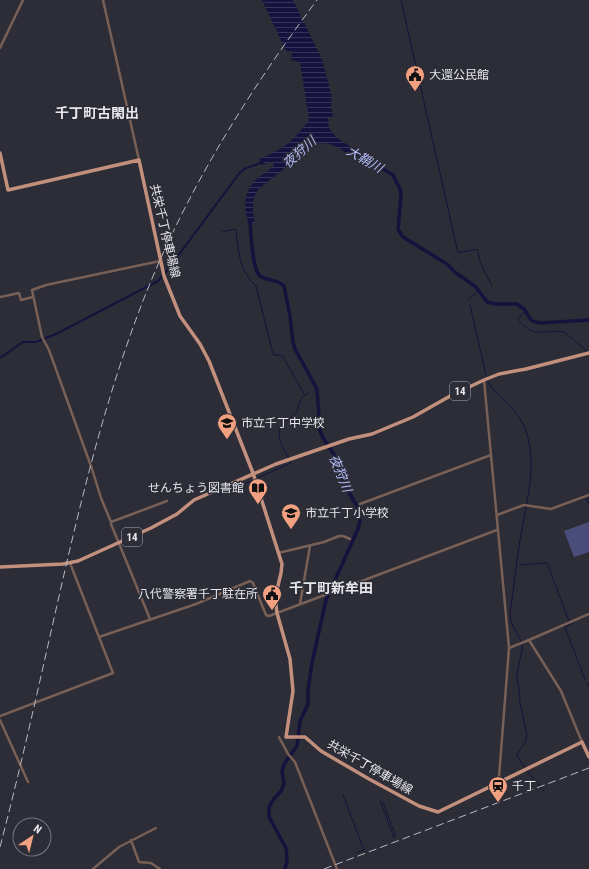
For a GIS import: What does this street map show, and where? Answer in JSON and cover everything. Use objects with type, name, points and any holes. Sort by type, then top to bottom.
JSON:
[{"type":"main road","points":[[0,153],[8,190],[139,160]]},
{"type":"main road","name":"共栄千丁停車場線","points":[[139,160],[162,271],[180,316],[204,350],[209,361],[253,474],[282,568],[275,598],[288,650],[293,691],[286,737],[305,737],[321,751],[407,800],[423,808],[438,812],[582,742]]},
{"type":"main road","name":"14","points":[[0,567],[70,563],[119,543],[168,520],[194,500],[289,459],[349,439],[372,434],[408,419],[484,380],[499,374],[526,369],[588,353]]},
{"type":"main road","points":[[582,742],[589,757]]},
{"type":"street","points":[[0,48],[23,0]]},
{"type":"street","points":[[103,0],[139,160]]},
{"type":"street","points":[[160,261],[46,285],[32,290],[42,337],[46,342],[101,498],[111,522],[167,501]]},
{"type":"street","points":[[0,297],[19,293],[21,300],[33,297]]},
{"type":"street","points":[[484,380],[509,648],[499,777],[500,782]]},
{"type":"street","points":[[360,504],[491,455]]},
{"type":"street","points":[[497,515],[526,505],[551,509],[589,495]]},
{"type":"street","points":[[111,524],[150,619]]},
{"type":"street","points":[[99,637],[196,604],[250,581],[254,583],[267,616],[497,530]]},
{"type":"street","points":[[278,553],[310,546],[339,536],[350,539]]},
{"type":"street","points":[[300,604],[310,546]]},
{"type":"street","points":[[0,716],[113,673],[70,563]]},
{"type":"street","points":[[509,648],[589,614]]},
{"type":"street","points":[[529,640],[561,691],[582,742]]},
{"type":"street","points":[[0,720],[28,782]]},
{"type":"street","points":[[279,737],[288,755],[295,762],[337,869]]},
{"type":"street","points":[[93,869],[119,847],[156,828]]},
{"type":"street","points":[[131,840],[139,862],[148,862],[160,869]]},
{"type":"shaded area","points":[[589,522],[589,552],[574,557],[564,531]]},
{"type":"water","points":[[262,0],[293,0],[322,59],[332,97],[331,107],[333,116],[328,118],[329,128],[336,137],[357,151],[353,157],[330,144],[314,144],[259,189],[253,201],[255,223],[248,224],[245,204],[247,193],[253,183],[274,165],[272,162],[261,165],[259,159],[275,152],[287,144],[309,120],[300,62],[291,60],[292,51],[286,51]]},
{"type":"waterway","points":[[401,0],[458,253],[477,249],[480,260]]},
{"type":"waterway","name":"大鞘川","points":[[352,152],[393,175],[400,189],[401,195],[398,229],[403,237],[447,264],[456,273],[476,287],[487,302],[496,304],[517,304],[524,309],[531,320],[535,322],[541,323],[589,320]]},
{"type":"waterway","points":[[0,358],[23,342],[36,342],[56,334],[158,281],[238,175],[244,169],[263,162]]},
{"type":"waterway","name":"夜狩川","points":[[250,220],[252,250],[257,272],[263,278],[278,282],[284,286],[295,349],[317,389],[320,431],[335,456],[339,476],[357,506],[360,521],[358,529],[326,600],[312,663],[308,690],[308,704],[300,721],[297,746],[284,764],[282,771],[284,784],[281,791],[269,807],[269,817],[286,848],[287,860],[285,869]]},
{"type":"waterway","points":[[222,232],[235,229],[241,261],[246,274],[256,286],[273,354],[282,355],[304,394]]},
{"type":"waterway","points":[[480,262],[492,286]]},
{"type":"waterway","points":[[469,300],[478,290]]},
{"type":"waterway","points":[[470,305],[486,375]]},
{"type":"waterway","points":[[526,311],[518,319],[529,329],[534,332],[564,332],[587,351]]},
{"type":"waterway","points":[[488,382],[520,418],[528,438],[531,452],[530,482],[510,613],[511,622],[522,643],[517,680],[527,735],[525,743],[517,756],[527,771],[544,791]]},
{"type":"waterway","name":"夜狩川","points":[[313,392],[317,389]]},
{"type":"waterway","points":[[257,478],[291,463],[280,439],[280,430],[283,423],[296,413],[303,396],[309,393]]},
{"type":"waterway","points":[[219,495],[254,480]]},
{"type":"waterway","points":[[589,497],[587,499],[589,504]]},
{"type":"waterway","points":[[519,565],[547,563],[569,621]]},
{"type":"waterway","points":[[571,624],[565,627],[585,680]]},
{"type":"waterway","points":[[587,683],[589,687]]},
{"type":"waterway","points":[[343,795],[364,850],[356,853]]},
{"type":"waterway","points":[[380,800],[394,838]]},
{"type":"waterway","points":[[383,802],[396,837]]},
{"type":"railway","points":[[0,847],[78,515],[115,380],[138,314],[174,231],[194,190],[216,151],[290,36],[317,0]]},
{"type":"railway","points":[[324,869],[589,768]]},
{"type":"place","name":"大還公民館","points":[[415,92]]},
{"type":"place","name":"市立千丁中学校","points":[[227,440]]},
{"type":"place","name":"せんちょう図書館","points":[[258,505]]},
{"type":"place","name":"市立千丁小学校","points":[[291,530]]},
{"type":"place","name":"八代警察署千丁駐在所","points":[[272,611]]},
{"type":"place","name":"千丁","points":[[498,803]]},
{"type":"district","name":"千丁町古閑出","points":[[97,113]]},
{"type":"district","name":"千丁町新牟田","points":[[331,588]]}]
